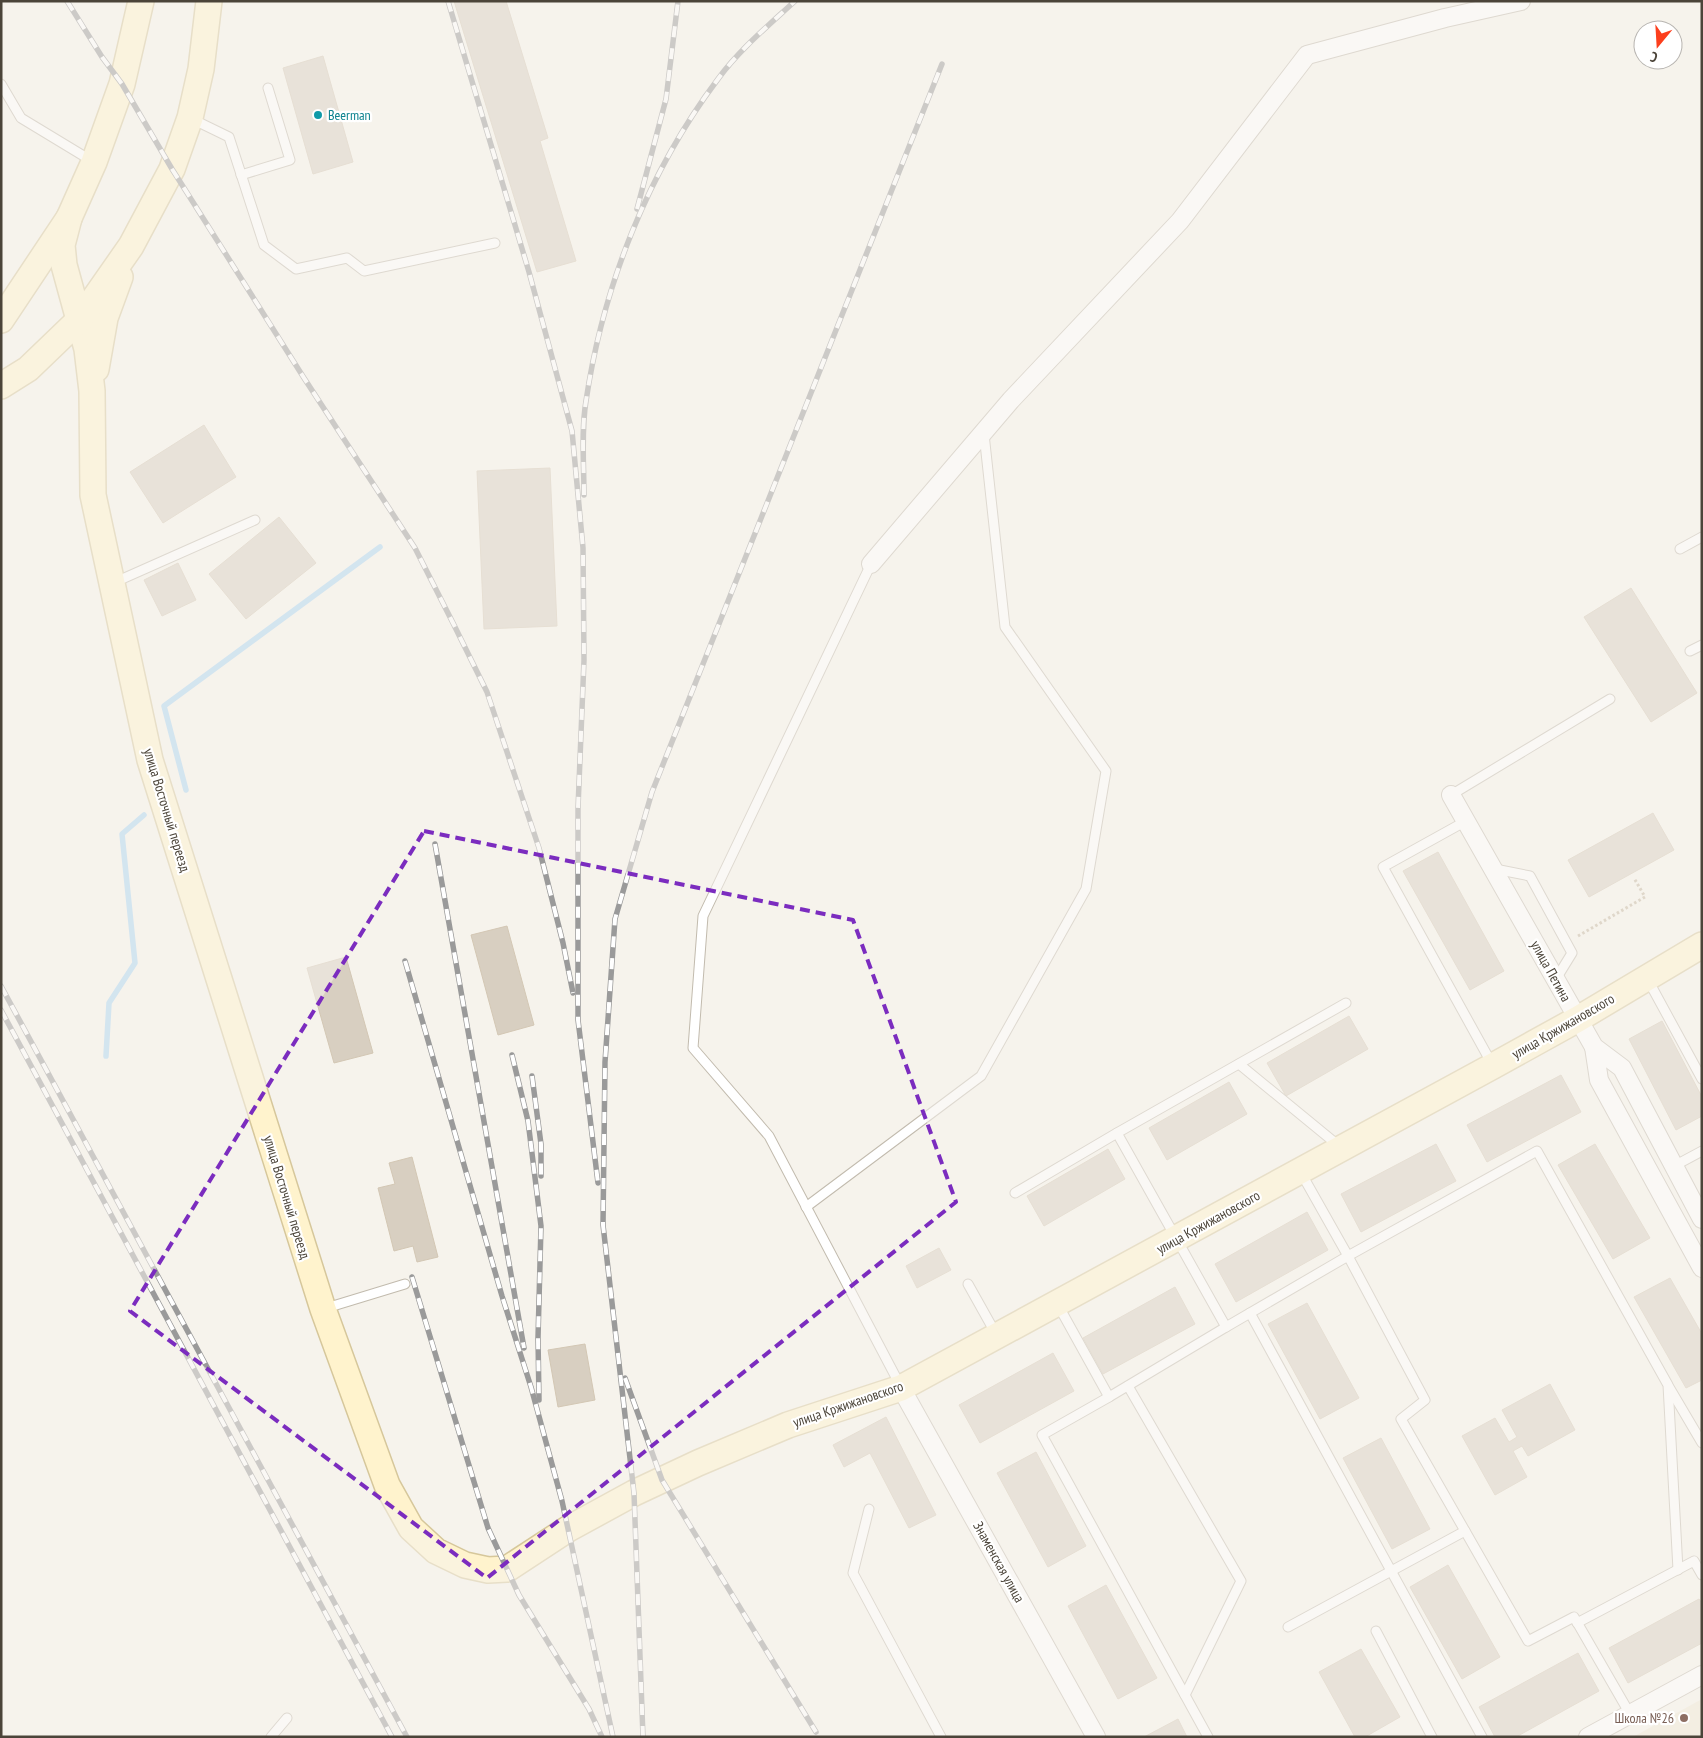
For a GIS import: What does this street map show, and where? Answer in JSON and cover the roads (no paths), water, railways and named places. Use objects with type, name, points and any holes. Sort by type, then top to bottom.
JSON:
[{"type":"street","points":[[871,564],[984,432],[1180,221],[1307,55],[1445,18],[1521,1]]},
{"type":"street","points":[[1,320],[69,218],[94,162],[122,84],[143,3]]},
{"type":"street","points":[[1,386],[28,369],[80,319],[130,246],[172,169],[190,118],[201,69],[207,3]]},
{"type":"street","name":"улица Восточный переезд","points":[[69,218],[62,245],[64,264],[80,319],[92,391],[93,495],[150,760],[323,1309],[387,1485],[412,1528],[436,1551],[465,1565],[488,1570]]},
{"type":"street","points":[[92,391],[105,318],[130,246]]},
{"type":"street","name":"улица Петина","points":[[1451,795],[1594,1048],[1622,1068],[1702,1219]]},
{"type":"street","name":"улица Кржижановского","points":[[488,1570],[507,1569],[568,1530],[634,1493],[698,1463],[788,1425],[902,1388],[1494,1066],[1578,1019],[1702,944]]},
{"type":"street","points":[[1594,1048],[1599,1080],[1702,1268]]},
{"type":"street","name":"Знаменская улица","points":[[902,1388],[1096,1737]]},
{"type":"street","points":[[1588,1737],[1702,1675]]},
{"type":"lane","points":[[1,84],[21,118],[94,162]]},
{"type":"lane","points":[[241,176],[290,160],[268,88]]},
{"type":"lane","points":[[190,118],[229,137],[264,244],[296,269],[347,258],[364,271],[495,242]]},
{"type":"lane","points":[[806,1207],[981,1076],[1086,889],[1106,771],[1005,627],[984,432]]},
{"type":"lane","points":[[112,583],[255,520]]},
{"type":"lane","points":[[1680,549],[1702,537]]},
{"type":"lane","points":[[871,564],[702,916],[693,1048],[769,1136],[902,1388]]},
{"type":"lane","points":[[1690,651],[1702,644]]},
{"type":"lane","points":[[1451,795],[1610,699]]},
{"type":"lane","points":[[1466,821],[1383,866],[1494,1066]]},
{"type":"lane","points":[[1493,869],[1530,876],[1572,953],[1556,979]]},
{"type":"lane","points":[[1646,978],[1701,1075]]},
{"type":"lane","points":[[1015,1193],[1346,1003]]},
{"type":"lane","points":[[1239,1064],[1343,1149]]},
{"type":"lane","points":[[1117,1133],[1226,1327]]},
{"type":"lane","points":[[1208,1737],[1042,1435],[1348,1256],[1537,1151],[1702,1443]]},
{"type":"lane","points":[[1674,1166],[1702,1151]]},
{"type":"lane","points":[[1300,1171],[1425,1400],[1401,1419],[1528,1640],[1574,1617],[1630,1714]]},
{"type":"lane","points":[[323,1309],[405,1284]]},
{"type":"lane","points":[[968,1284],[997,1336]]},
{"type":"lane","points":[[1057,1304],[1109,1397]]},
{"type":"lane","points":[[1250,1313],[1482,1737]]},
{"type":"lane","points":[[1668,1385],[1678,1570]]},
{"type":"lane","points":[[1128,1386],[1241,1581],[1185,1695]]},
{"type":"lane","points":[[868,1508],[853,1573],[941,1737]]},
{"type":"lane","points":[[1288,1627],[1465,1531]]},
{"type":"lane","points":[[1578,1623],[1698,1559],[1702,1575]]},
{"type":"lane","points":[[1376,1631],[1432,1737]]},
{"type":"lane","points":[[271,1737],[287,1718]]},
{"type":"waterway","points":[[186,790],[164,706],[380,547]]},
{"type":"waterway","points":[[106,1056],[109,1003],[135,963],[122,834],[144,815]]},
{"type":"railway","points":[[67,1],[102,57],[122,84],[172,169],[304,378],[415,548],[487,692],[539,848],[563,943],[573,993]]},
{"type":"railway","points":[[448,1],[529,272],[572,431],[583,548],[584,660],[578,808],[578,1020],[598,1183]]},
{"type":"railway","points":[[637,209],[666,99],[678,1]]},
{"type":"railway","points":[[584,495],[583,448],[586,401],[604,315],[632,232],[670,152],[718,79],[745,48],[795,1]]},
{"type":"railway","points":[[643,1737],[634,1493],[603,1225],[605,1062],[615,919],[652,792],[942,64]]},
{"type":"railway","points":[[435,844],[524,1348]]},
{"type":"railway","points":[[405,961],[502,1296],[531,1387],[562,1501],[613,1737]]},
{"type":"railway","points":[[1,986],[407,1737]]},
{"type":"railway","points":[[1,1010],[392,1737]]},
{"type":"railway","points":[[512,1055],[528,1121],[541,1226],[538,1338],[539,1400]]},
{"type":"railway","points":[[532,1076],[541,1144],[541,1176]]},
{"type":"railway","points":[[412,1277],[488,1528],[519,1595],[589,1709],[602,1737]]},
{"type":"railway","points":[[625,1378],[662,1480],[816,1732]]},
{"type":"place","name":"Beerman","points":[[318,115]]},
{"type":"place","name":"Школа №26","points":[[1684,1718]]}]
